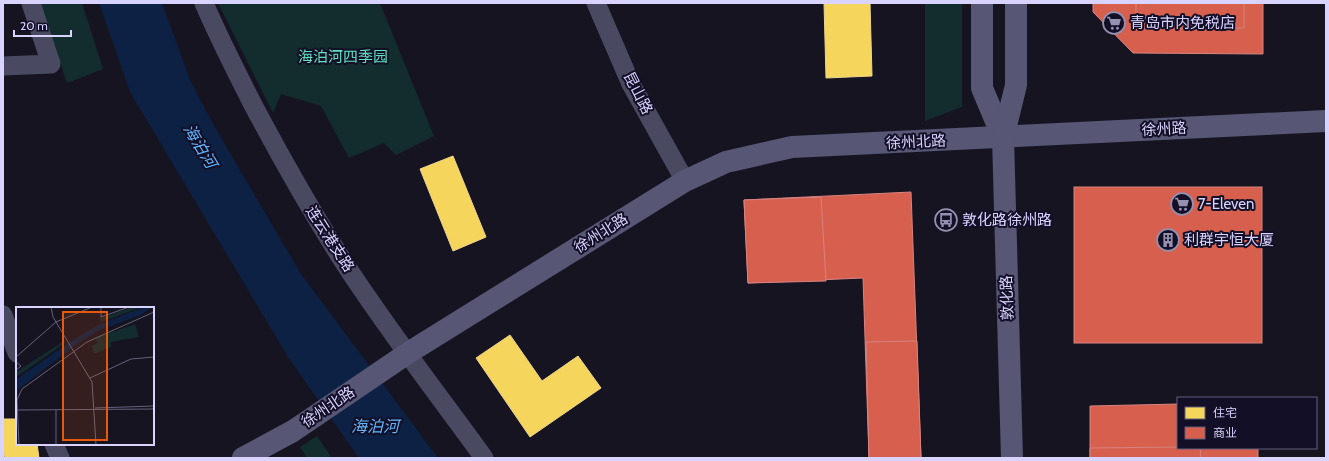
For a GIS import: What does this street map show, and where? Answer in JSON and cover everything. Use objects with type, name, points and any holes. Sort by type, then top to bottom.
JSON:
[{"type":"street","points":[[3,66],[51,64],[31,3]]},
{"type":"street","name":"连云港支路","points":[[204,3],[232,64],[312,212],[344,263],[484,458]]},
{"type":"street","name":"昆山路","points":[[596,3],[631,84],[685,181]]},
{"type":"street","name":"敦化路","points":[[982,3],[982,88],[1002,138]]},
{"type":"street","name":"敦化路","points":[[1012,458],[1002,138],[1016,85],[1016,3]]},
{"type":"street","name":"徐州路","points":[[1002,138],[1326,121]]},
{"type":"street","name":"徐州北路","points":[[243,458],[293,431],[408,353],[685,181],[726,162],[792,147],[1002,138]]},
{"type":"street","points":[[3,315],[16,350]]},
{"type":"street","points":[[54,445],[60,458]]},
{"type":"green space","points":[[40,3],[82,3],[103,69],[67,83]]},
{"type":"green space","name":"海泊河四季园","points":[[218,3],[380,3],[434,136],[396,155],[384,143],[349,158],[321,106],[281,94],[273,113]]},
{"type":"green space","points":[[925,3],[962,3],[962,107],[925,121]]},
{"type":"green space","points":[[317,436],[332,458],[307,458],[300,447]]},
{"type":"water","name":"海泊河","points":[[99,3],[162,3],[190,80],[213,124],[301,274],[438,458],[359,458],[288,357],[130,92]]},
{"type":"building: 住宅","points":[[824,3],[870,3],[872,76],[826,78]]},
{"type":"building: 住宅","points":[[453,156],[486,237],[453,251],[420,169]]},
{"type":"building: 住宅","points":[[510,335],[542,381],[578,356],[601,388],[530,437],[476,358]]},
{"type":"building: 住宅","points":[[3,419],[16,419],[16,445],[37,445],[39,458],[5,458],[3,452]]},
{"type":"building: 商业","points":[[1093,3],[1263,3],[1263,54],[1133,53],[1093,12]]},
{"type":"building: 商业","points":[[1136,3],[1244,3],[1244,28],[1136,29]]},
{"type":"building: 商业","name":"利群宇恒大厦","points":[[1074,187],[1262,187],[1262,343],[1074,343]]},
{"type":"building: 商业","points":[[911,192],[921,458],[869,458],[863,278],[748,283],[744,200]]},
{"type":"building: 商业","points":[[821,197],[826,281],[748,283],[744,200]]},
{"type":"building: 商业","points":[[917,341],[921,458],[869,458],[866,342]]},
{"type":"building: 商业","points":[[1177,404],[1177,449],[1258,449],[1258,458],[1090,458],[1090,406]]},
{"type":"building: 商业","points":[[1177,447],[1177,449],[1200,449],[1201,458],[1090,458],[1090,448]]},
{"type":"place","name":"青岛市内免税店","points":[[1114,23]]},
{"type":"place","name":"7-Eleven","points":[[1182,204]]},
{"type":"place","name":"敦化路徐州路","points":[[946,220]]},
{"type":"place","name":"利群宇恒大厦","points":[[1168,240]]}]
